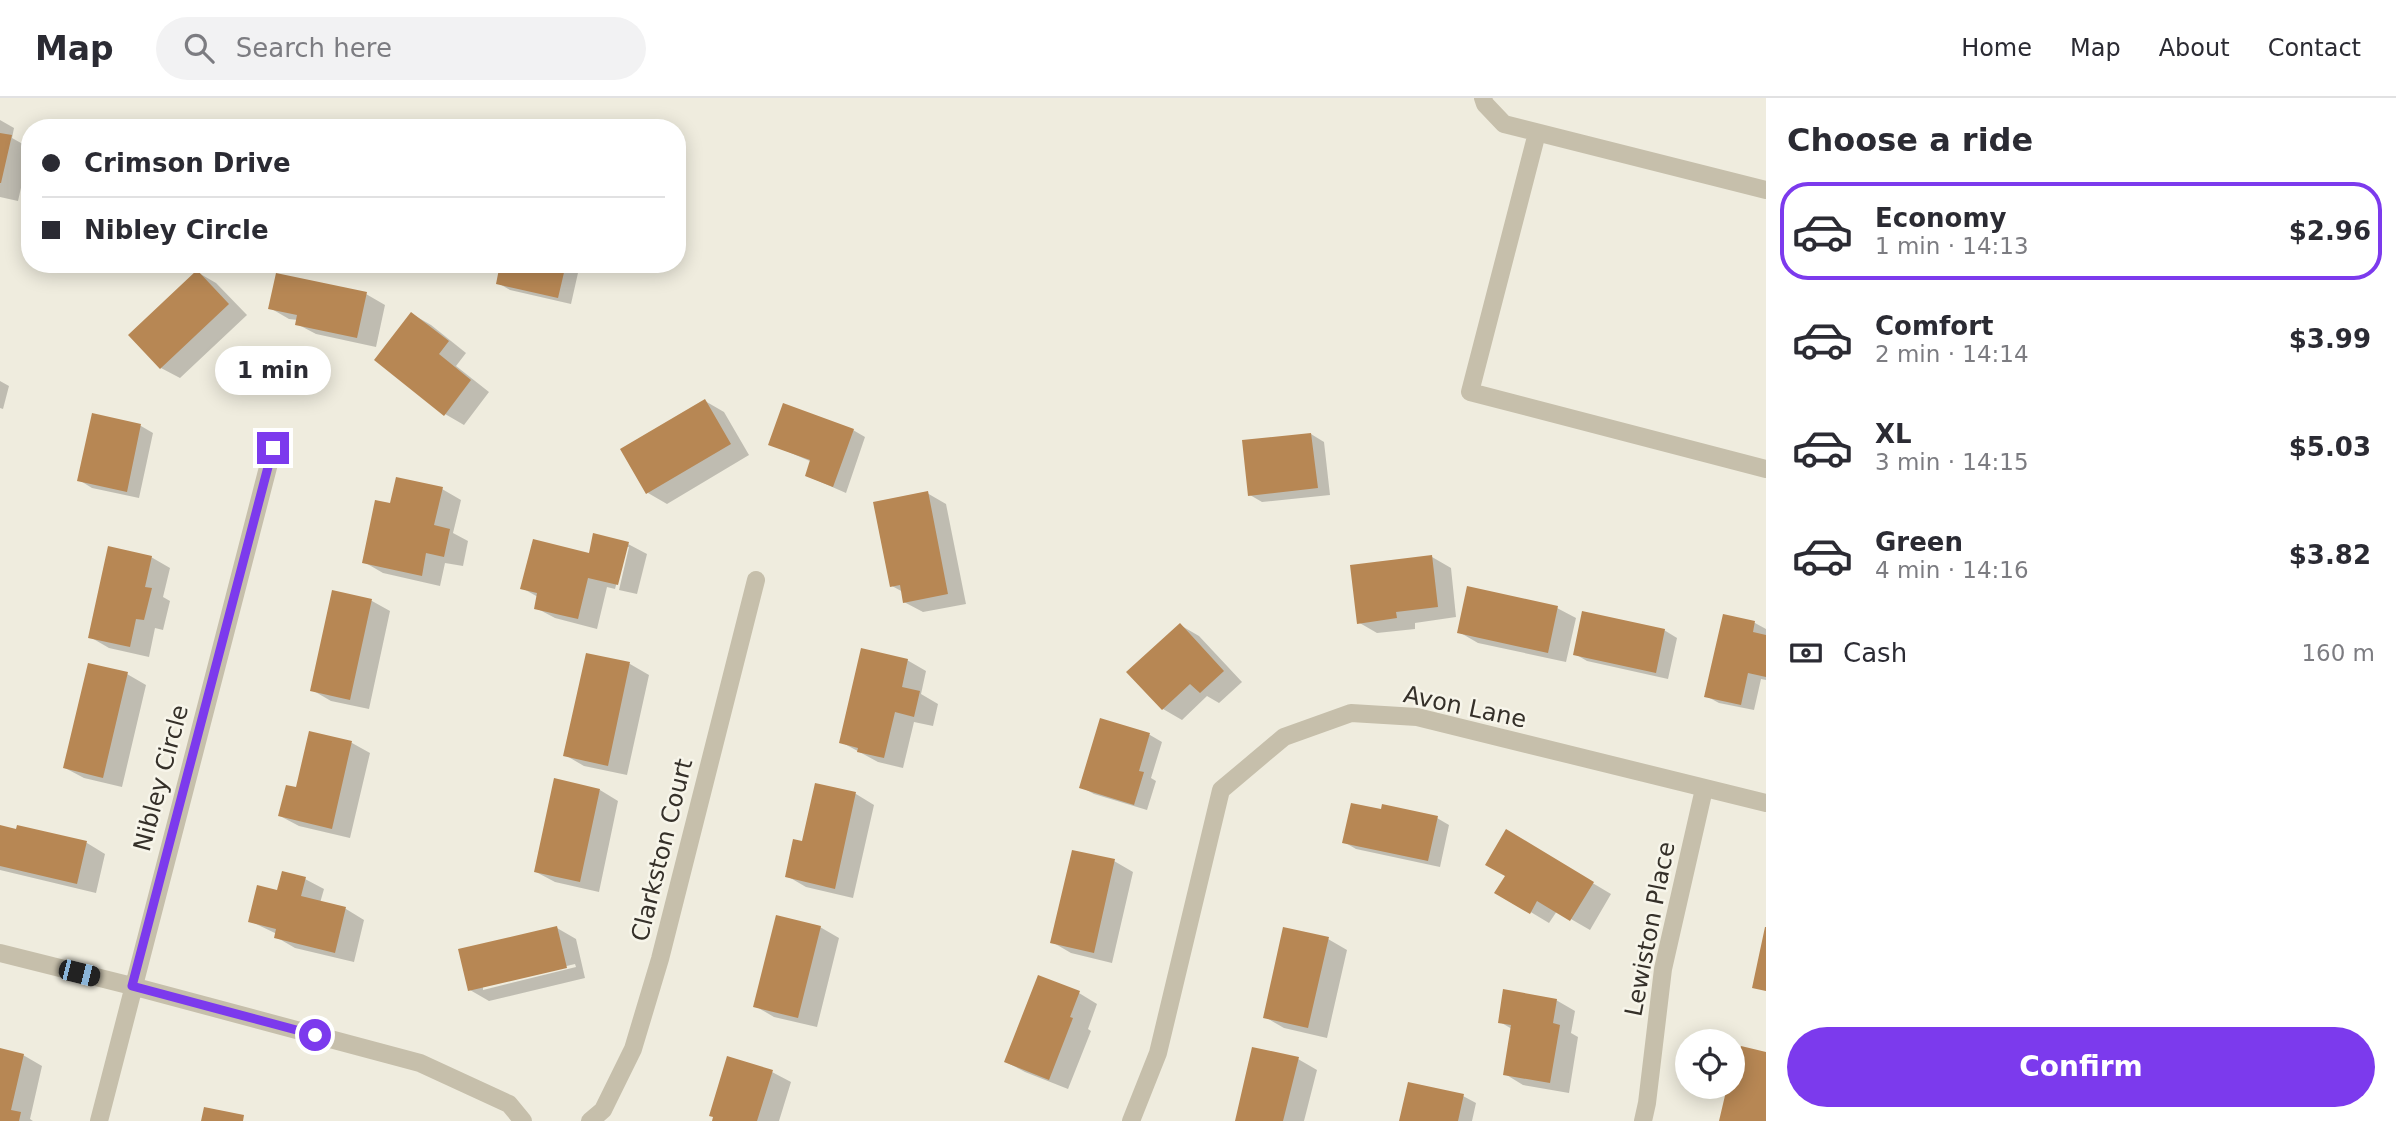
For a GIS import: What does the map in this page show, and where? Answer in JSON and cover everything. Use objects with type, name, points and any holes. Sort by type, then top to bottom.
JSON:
[{"type":"street","points":[[1483,98],[1485,104],[1504,124],[1766,190]]},
{"type":"street","points":[[1537,132],[1470,392],[1766,469]]},
{"type":"street","name":"Nibley Circle","points":[[99,1121],[273,448]]},
{"type":"street","name":"Clarkston Court","points":[[590,1121],[603,1110],[633,1049],[660,959],[756,580]]},
{"type":"street","name":"Avon Lane","points":[[1131,1121],[1158,1053],[1221,790],[1284,737],[1350,713],[1418,717],[1766,803]]},
{"type":"street","name":"Lewiston Place","points":[[1643,1121],[1663,968],[1704,789]]},
{"type":"street","points":[[0,953],[420,1063],[509,1104],[523,1121]]},
{"type":"building","points":[[0,133],[12,135],[1,183],[0,183]]},
{"type":"building","points":[[194,273],[200,273],[229,304],[160,369],[128,335]]},
{"type":"building","points":[[276,273],[367,292],[357,338],[295,325],[297,315],[268,309]]},
{"type":"building","points":[[498,273],[564,273],[558,298],[496,284]]},
{"type":"building","points":[[411,312],[449,341],[439,354],[471,380],[444,416],[374,360]]},
{"type":"building","points":[[705,399],[731,444],[646,494],[620,449]]},
{"type":"building","points":[[783,403],[854,429],[833,487],[805,476],[810,460],[768,445]]},
{"type":"building","points":[[92,413],[141,424],[127,492],[77,481]]},
{"type":"building","points":[[1311,433],[1318,488],[1248,496],[1242,440]]},
{"type":"building","points":[[396,477],[443,487],[434,525],[450,529],[444,557],[426,553],[422,576],[362,563],[375,500],[390,503]]},
{"type":"building","points":[[928,491],[948,594],[903,603],[900,585],[890,587],[873,502]]},
{"type":"building","points":[[593,533],[629,542],[618,585],[588,578],[578,619],[534,609],[537,593],[520,589],[533,539],[589,553]]},
{"type":"building","points":[[108,546],[152,556],[145,587],[152,588],[144,620],[136,619],[130,647],[88,638]]},
{"type":"building","points":[[1432,555],[1438,607],[1396,612],[1397,618],[1357,624],[1350,565]]},
{"type":"building","points":[[1467,586],[1558,606],[1548,653],[1457,633]]},
{"type":"building","points":[[332,590],[372,599],[350,700],[310,691]]},
{"type":"building","points":[[1582,611],[1665,629],[1656,673],[1573,655]]},
{"type":"building","points":[[1723,614],[1755,621],[1753,632],[1766,635],[1766,677],[1748,673],[1741,705],[1704,697]]},
{"type":"building","points":[[1180,623],[1224,671],[1200,693],[1190,684],[1162,710],[1126,672]]},
{"type":"building","points":[[861,648],[908,659],[902,687],[920,691],[914,717],[895,712],[884,758],[857,752],[858,748],[839,743]]},
{"type":"building","points":[[586,653],[630,662],[608,766],[563,756]]},
{"type":"building","points":[[88,663],[128,672],[103,778],[63,768]]},
{"type":"building","points":[[1100,718],[1150,733],[1139,771],[1144,772],[1134,805],[1079,788]]},
{"type":"building","points":[[309,731],[352,741],[332,829],[278,816],[286,785],[296,787]]},
{"type":"building","points":[[554,778],[600,789],[580,882],[534,872]]},
{"type":"building","points":[[815,783],[856,792],[835,889],[785,877],[793,839],[802,841]]},
{"type":"building","points":[[1351,803],[1381,809],[1382,804],[1438,816],[1428,861],[1342,843]]},
{"type":"building","points":[[0,825],[16,829],[17,825],[87,841],[77,884],[0,866]]},
{"type":"building","points":[[1506,829],[1594,882],[1570,921],[1537,901],[1530,914],[1494,893],[1505,876],[1485,865]]},
{"type":"building","points":[[1072,850],[1115,859],[1094,953],[1050,943]]},
{"type":"building","points":[[282,871],[306,877],[301,896],[346,907],[335,953],[274,938],[276,929],[248,922],[257,885],[277,890]]},
{"type":"building","points":[[776,915],[821,926],[798,1018],[753,1007]]},
{"type":"building","points":[[557,926],[567,968],[468,991],[458,949]]},
{"type":"building","points":[[1283,927],[1329,937],[1308,1028],[1263,1018]]},
{"type":"building","points":[[1766,927],[1766,991],[1752,988]]},
{"type":"building","points":[[1038,975],[1080,991],[1070,1017],[1073,1018],[1049,1080],[1004,1062]]},
{"type":"building","points":[[1503,989],[1557,999],[1553,1023],[1560,1025],[1550,1083],[1503,1075],[1511,1025],[1498,1023]]},
{"type":"building","points":[[1252,1047],[1299,1057],[1283,1121],[1235,1121]]},
{"type":"building","points":[[1745,1047],[1766,1052],[1766,1121],[1719,1121],[1724,1099],[1745,1099]]},
{"type":"building","points":[[0,1048],[24,1054],[11,1110],[21,1112],[19,1121],[0,1121]]},
{"type":"building","points":[[727,1056],[773,1070],[757,1121],[712,1121],[713,1117],[709,1116]]},
{"type":"building","points":[[1408,1082],[1464,1094],[1458,1121],[1399,1121]]},
{"type":"building","points":[[204,1107],[244,1115],[243,1121],[201,1121]]},
{"type":"route","points":[[273,448],[132,986],[315,1035]]}]
